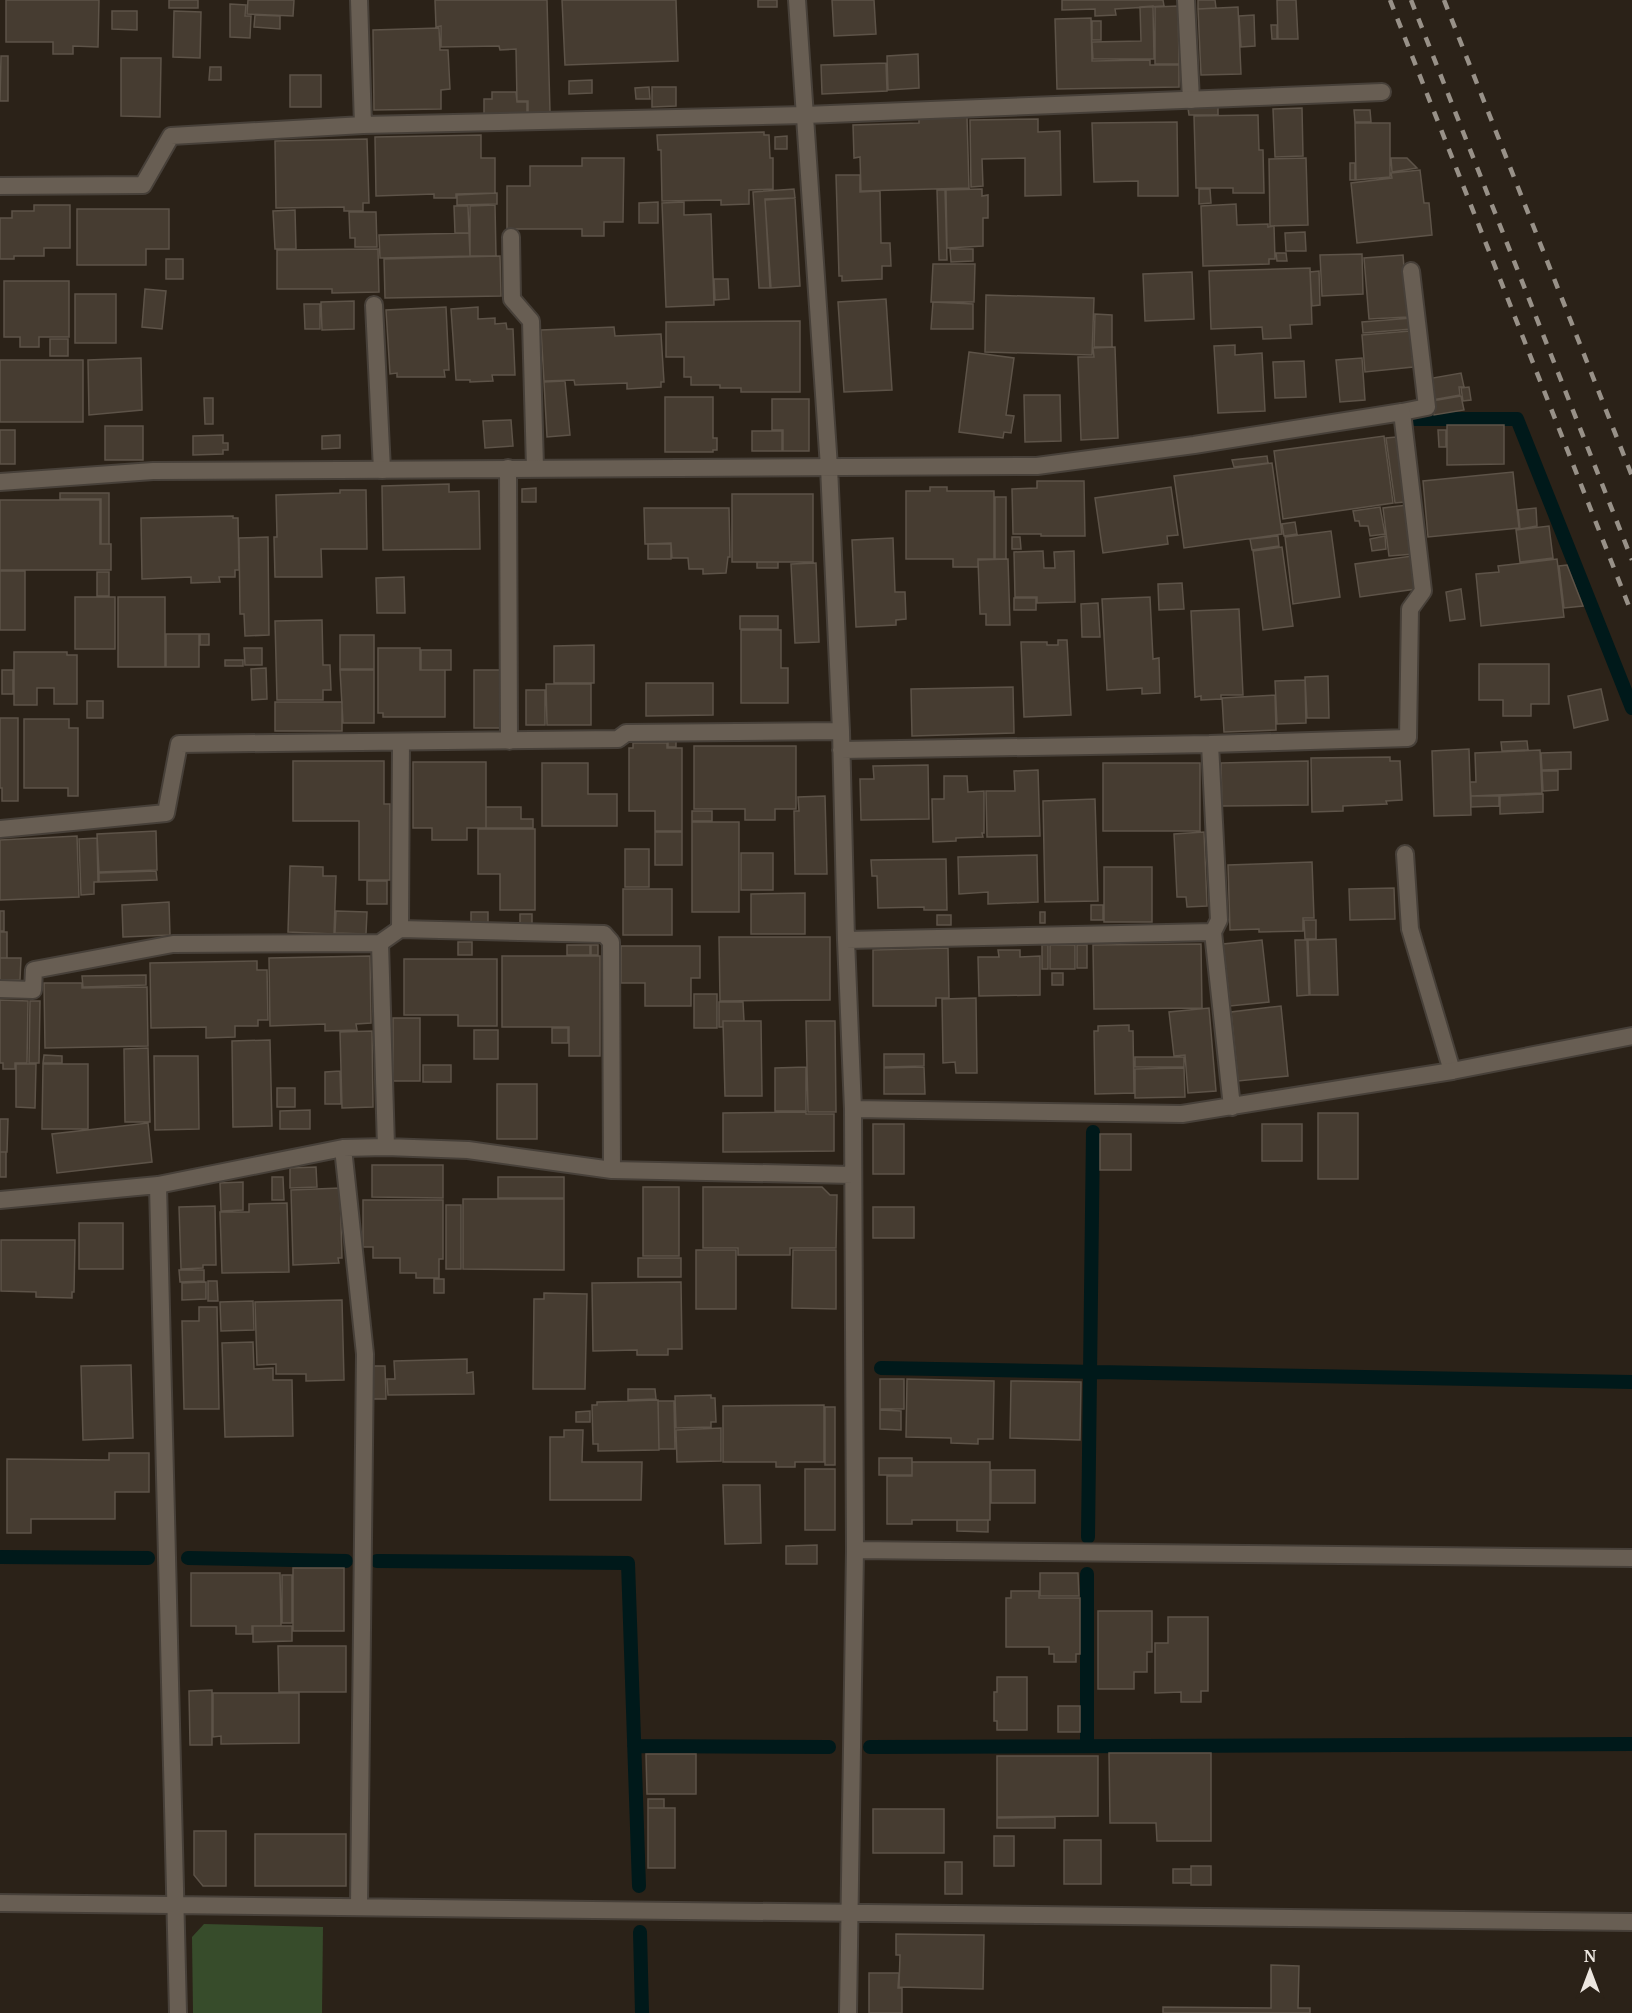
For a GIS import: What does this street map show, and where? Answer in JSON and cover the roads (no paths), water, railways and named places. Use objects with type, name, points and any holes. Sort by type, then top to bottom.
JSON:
[{"type":"street","points":[[359,0],[363,125]]},
{"type":"street","points":[[797,0],[829,467],[841,731],[853,1109],[855,1550],[848,2013]]},
{"type":"street","points":[[1186,0],[1191,100]]},
{"type":"street","points":[[0,186],[143,185],[171,136],[363,125],[805,115],[1382,92]]},
{"type":"street","points":[[511,237],[512,299],[531,321],[536,468]]},
{"type":"street","points":[[0,482],[153,471],[1037,466],[1194,445],[1427,408],[1411,271]]},
{"type":"street","points":[[374,305],[381,470]]},
{"type":"street","points":[[841,750],[1210,744],[1408,738],[1410,609],[1423,591],[1402,412]]},
{"type":"street","points":[[508,468],[509,741]]},
{"type":"street","points":[[0,829],[166,813],[179,744],[618,739],[626,733],[841,731]]},
{"type":"street","points":[[400,929],[401,742]]},
{"type":"street","points":[[1210,744],[1219,920],[1213,932],[1232,1107]]},
{"type":"street","points":[[1405,854],[1410,929],[1452,1071]]},
{"type":"street","points":[[0,989],[33,990],[34,970],[173,944],[380,943],[400,929],[604,934],[611,942],[612,1170]]},
{"type":"street","points":[[846,940],[1213,932]]},
{"type":"street","points":[[380,943],[386,1147]]},
{"type":"street","points":[[853,1109],[1182,1114],[1452,1071],[1632,1036]]},
{"type":"street","points":[[0,1200],[158,1185],[343,1148],[468,1150],[612,1170],[853,1175]]},
{"type":"street","points":[[343,1148],[365,1354],[359,1907]]},
{"type":"street","points":[[158,1185],[178,2013]]},
{"type":"street","points":[[855,1550],[1632,1558]]},
{"type":"street","points":[[0,1903],[1632,1922]]},
{"type":"waterway","points":[[1415,419],[1517,419],[1632,708]]},
{"type":"waterway","points":[[1088,1537],[1093,1132]]},
{"type":"waterway","points":[[881,1368],[1632,1382]]},
{"type":"waterway","points":[[0,1557],[148,1558]]},
{"type":"waterway","points":[[188,1558],[346,1561]]},
{"type":"waterway","points":[[377,1561],[628,1563],[639,1886]]},
{"type":"waterway","points":[[1087,1574],[1087,1746]]},
{"type":"waterway","points":[[870,1747],[1632,1744]]},
{"type":"waterway","points":[[634,1746],[829,1747]]},
{"type":"waterway","points":[[640,1932],[642,2013]]},
{"type":"railway","points":[[1390,0],[1632,614]]},
{"type":"railway","points":[[1411,0],[1632,560]]},
{"type":"railway","points":[[1444,0],[1632,476]]}]
